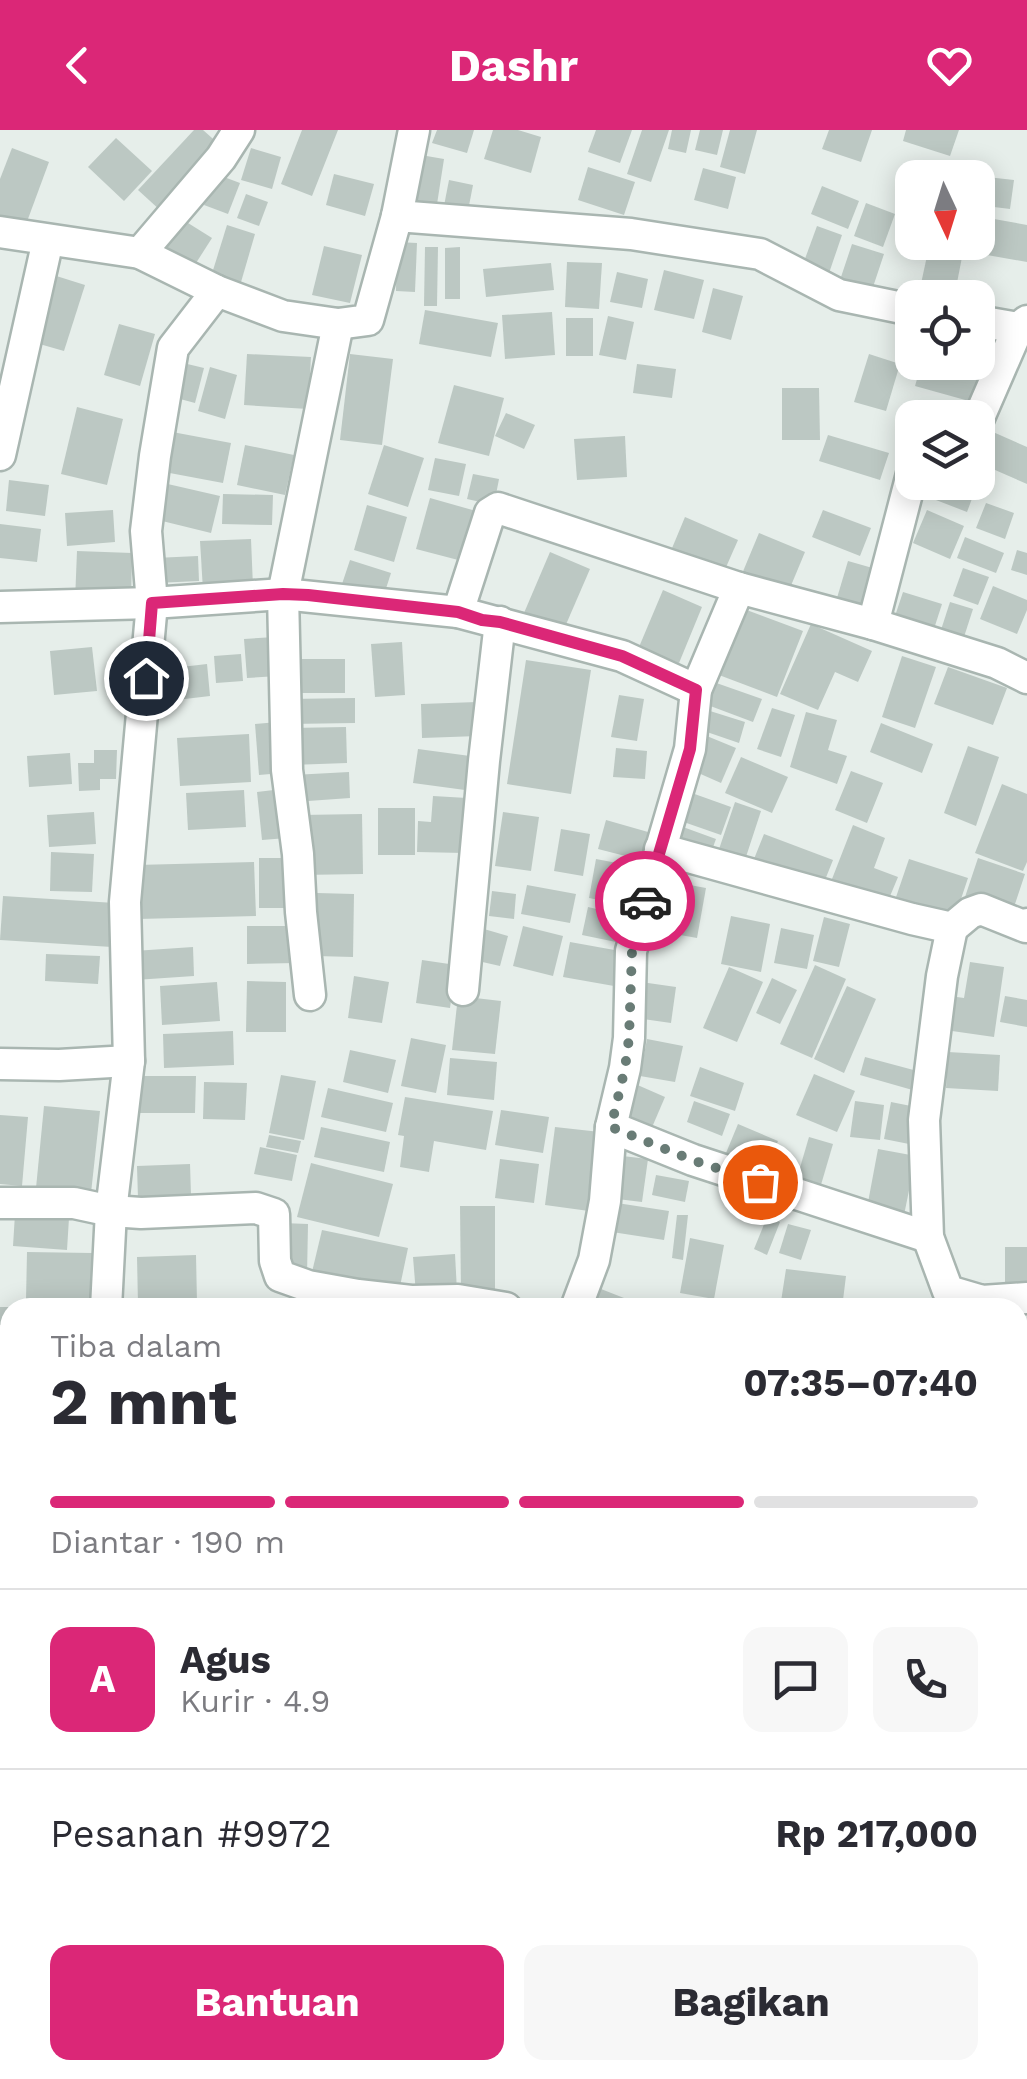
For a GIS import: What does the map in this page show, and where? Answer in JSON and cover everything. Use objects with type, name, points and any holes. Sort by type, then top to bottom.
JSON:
[{"type":"street","points":[[140,253],[221,158],[239,130]]},
{"type":"street","points":[[0,232],[140,253],[217,290],[284,316],[338,324],[368,320],[397,216],[414,130]]},
{"type":"street","points":[[397,216],[631,234],[760,254],[839,294],[895,306]]},
{"type":"street","points":[[0,455],[48,240]]},
{"type":"street","points":[[106,1298],[110,1211],[129,1062],[125,902],[152,603],[146,531],[174,348],[217,290]]},
{"type":"street","points":[[987,400],[1023,325],[995,323]]},
{"type":"street","points":[[310,995],[287,770],[283,594],[338,324]]},
{"type":"street","points":[[873,624],[905,500]]},
{"type":"street","points":[[458,612],[490,514],[498,508],[740,588],[997,663],[1027,678]]},
{"type":"street","points":[[580,1298],[594,1260],[611,1127],[625,1068],[632,951],[690,749],[696,690],[740,588]]},
{"type":"street","points":[[0,607],[283,594],[458,612],[622,656],[696,690]]},
{"type":"street","points":[[464,990],[500,622]]},
{"type":"street","points":[[660,848],[952,928]]},
{"type":"street","points":[[973,1298],[948,1290],[928,1237],[924,1120],[942,976],[952,928],[970,913],[981,909],[1027,926]]},
{"type":"street","points":[[0,1064],[129,1062]]},
{"type":"street","points":[[611,1127],[692,1160],[928,1237]]},
{"type":"street","points":[[0,1203],[74,1203],[110,1211],[141,1212],[256,1208],[274,1214],[275,1261],[280,1276],[308,1286],[384,1298]]},
{"type":"building","points":[[194,130],[203,130],[221,146],[161,211],[138,190]]},
{"type":"building","points":[[302,130],[338,130],[312,196],[281,184]]},
{"type":"building","points":[[437,130],[474,130],[467,153],[432,143]]},
{"type":"building","points":[[493,130],[518,130],[541,137],[531,173],[484,159]]},
{"type":"building","points":[[596,130],[632,130],[620,163],[588,152]]},
{"type":"building","points":[[642,130],[669,130],[651,182],[627,174]]},
{"type":"building","points":[[672,130],[691,130],[686,153],[668,149]]},
{"type":"building","points":[[700,130],[723,130],[717,155],[695,150]]},
{"type":"building","points":[[730,130],[757,130],[745,174],[720,167]]},
{"type":"building","points":[[829,130],[872,130],[861,162],[822,149]]},
{"type":"building","points":[[906,130],[959,130],[950,156],[903,141]]},
{"type":"building","points":[[116,138],[152,171],[124,201],[88,167]]},
{"type":"building","points":[[12,148],[49,162],[25,227],[0,217],[0,179]]},
{"type":"building","points":[[251,148],[281,157],[272,189],[241,180]]},
{"type":"building","points":[[415,154],[444,159],[435,217],[406,213]]},
{"type":"building","points":[[588,167],[635,182],[624,215],[578,200]]},
{"type":"building","points":[[703,168],[736,177],[728,209],[694,200]]},
{"type":"building","points":[[216,174],[240,183],[228,214],[204,205]]},
{"type":"building","points":[[334,174],[374,184],[365,216],[326,205]]},
{"type":"building","points":[[995,178],[1014,180],[1010,209],[995,207]]},
{"type":"building","points":[[449,180],[473,185],[466,221],[442,216]]},
{"type":"building","points":[[822,186],[859,201],[848,229],[811,214]]},
{"type":"building","points":[[246,194],[268,202],[259,226],[237,218]]},
{"type":"building","points":[[866,203],[895,214],[883,247],[854,236]]},
{"type":"building","points":[[180,218],[212,238],[189,274],[157,254]]},
{"type":"building","points":[[995,219],[1027,225],[1027,262],[995,256]]},
{"type":"building","points":[[227,225],[255,234],[239,289],[210,280]]},
{"type":"building","points":[[817,226],[842,235],[828,276],[802,267]]},
{"type":"building","points":[[397,242],[417,243],[415,292],[396,291]]},
{"type":"building","points":[[852,244],[884,254],[871,293],[839,283]]},
{"type":"building","points":[[324,246],[362,255],[350,303],[312,295]]},
{"type":"building","points":[[425,247],[438,247],[437,306],[424,306]]},
{"type":"building","points":[[460,247],[460,299],[445,299],[445,248]]},
{"type":"building","points":[[926,260],[961,260],[958,280],[922,280]]},
{"type":"building","points":[[567,262],[602,263],[599,309],[565,307]]},
{"type":"building","points":[[551,263],[554,290],[486,297],[483,269]]},
{"type":"building","points":[[664,270],[704,280],[694,319],[654,310]]},
{"type":"building","points":[[617,272],[648,279],[642,308],[610,302]]},
{"type":"building","points":[[50,274],[85,285],[64,351],[29,341]]},
{"type":"building","points":[[713,288],[743,296],[731,340],[702,332]]},
{"type":"building","points":[[425,310],[498,323],[491,357],[419,344]]},
{"type":"building","points":[[552,312],[555,355],[505,359],[502,315]]},
{"type":"building","points":[[608,316],[634,322],[626,360],[599,355]]},
{"type":"building","points":[[566,318],[593,318],[593,356],[566,356]]},
{"type":"building","points":[[119,324],[155,334],[140,386],[104,375]]},
{"type":"building","points":[[247,354],[311,357],[308,409],[244,405]]},
{"type":"building","points":[[350,354],[393,359],[382,445],[340,440]]},
{"type":"building","points":[[869,354],[895,362],[895,380],[886,411],[854,402]]},
{"type":"building","points":[[179,362],[204,368],[195,403],[169,396]]},
{"type":"building","points":[[637,364],[676,369],[672,398],[633,393]]},
{"type":"building","points":[[210,367],[237,375],[225,419],[198,411]]},
{"type":"building","points":[[917,380],[982,380],[977,400],[915,386]]},
{"type":"building","points":[[454,385],[504,398],[489,456],[438,443]]},
{"type":"building","points":[[782,388],[819,388],[820,440],[782,440]]},
{"type":"building","points":[[77,407],[123,419],[107,485],[61,474]]},
{"type":"building","points":[[506,413],[535,425],[524,449],[495,436]]},
{"type":"building","points":[[167,431],[231,443],[223,483],[159,471]]},
{"type":"building","points":[[995,433],[1027,447],[1027,484],[995,470]]},
{"type":"building","points":[[828,435],[889,453],[880,480],[819,461]]},
{"type":"building","points":[[625,436],[627,477],[577,480],[574,439]]},
{"type":"building","points":[[245,445],[294,455],[285,495],[237,485]]},
{"type":"building","points":[[384,445],[424,458],[408,507],[368,494]]},
{"type":"building","points":[[435,458],[466,464],[459,496],[428,490]]},
{"type":"building","points":[[473,474],[499,479],[494,505],[467,499]]},
{"type":"building","points":[[9,480],[49,485],[45,516],[6,511]]},
{"type":"building","points":[[159,482],[220,496],[211,533],[150,518]]},
{"type":"building","points":[[223,494],[273,495],[272,525],[222,524]]},
{"type":"building","points":[[430,498],[476,511],[462,561],[416,549]]},
{"type":"building","points":[[936,500],[972,500],[967,512]]},
{"type":"building","points":[[986,503],[1014,513],[1005,539],[976,528]]},
{"type":"building","points":[[367,505],[407,517],[394,562],[354,550]]},
{"type":"building","points":[[113,510],[115,542],[67,546],[65,513]]},
{"type":"building","points":[[823,510],[871,528],[860,556],[812,537]]},
{"type":"building","points":[[927,510],[964,526],[950,559],[913,543]]},
{"type":"building","points":[[685,517],[738,540],[723,574],[670,553]]},
{"type":"building","points":[[0,524],[41,529],[37,562],[0,558]]},
{"type":"building","points":[[759,533],[805,552],[785,600],[739,581]]},
{"type":"building","points":[[965,537],[1004,553],[996,573],[957,558]]},
{"type":"building","points":[[251,539],[253,587],[203,590],[200,541]]},
{"type":"building","points":[[1017,550],[1027,553],[1027,575],[1011,570]]},
{"type":"building","points":[[77,551],[132,553],[131,602],[75,601]]},
{"type":"building","points":[[550,552],[590,569],[561,636],[521,620]]},
{"type":"building","points":[[198,556],[199,581],[156,583],[155,558]]},
{"type":"building","points":[[350,560],[391,573],[382,601],[341,587]]},
{"type":"building","points":[[848,561],[876,569],[863,616],[834,608]]},
{"type":"building","points":[[963,568],[989,577],[978,605],[953,596]]},
{"type":"building","points":[[993,586],[1027,600],[1017,634],[980,619]]},
{"type":"building","points":[[663,590],[702,607],[679,663],[639,647]]},
{"type":"building","points":[[903,592],[942,604],[932,635],[893,622]]},
{"type":"building","points":[[950,602],[973,609],[963,640],[940,633]]},
{"type":"building","points":[[744,609],[803,631],[777,697],[719,675]]},
{"type":"building","points":[[811,624],[872,651],[858,682],[835,672],[818,710],[780,694]]},
{"type":"building","points":[[275,637],[278,676],[247,678],[244,639]]},
{"type":"building","points":[[402,642],[405,695],[375,697],[371,644]]},
{"type":"building","points":[[92,647],[97,691],[54,695],[50,651]]},
{"type":"building","points":[[241,654],[243,681],[216,683],[214,656]]},
{"type":"building","points":[[902,656],[936,667],[915,728],[882,717]]},
{"type":"building","points":[[292,659],[345,659],[345,693],[293,693]]},
{"type":"building","points":[[526,660],[591,670],[571,794],[507,784]]},
{"type":"building","points":[[207,664],[210,696],[168,701],[164,669]]},
{"type":"building","points":[[948,667],[1007,688],[993,725],[934,704]]},
{"type":"building","points":[[705,679],[762,699],[753,722],[697,701]]},
{"type":"building","points":[[619,695],[644,699],[637,741],[611,737]]},
{"type":"building","points":[[355,698],[355,723],[290,724],[289,699]]},
{"type":"building","points":[[477,702],[478,736],[422,738],[421,704]]},
{"type":"building","points":[[772,708],[795,715],[781,757],[757,749]]},
{"type":"building","points":[[710,711],[745,722],[739,743],[704,731]]},
{"type":"building","points":[[806,712],[837,720],[828,750],[847,756],[837,784],[790,767]]},
{"type":"building","points":[[278,722],[282,773],[259,775],[255,724]]},
{"type":"building","points":[[881,723],[933,744],[922,773],[870,752]]},
{"type":"building","points":[[346,727],[347,763],[291,765],[290,728]]},
{"type":"building","points":[[249,734],[251,782],[180,786],[177,738]]},
{"type":"building","points":[[702,734],[736,748],[721,783],[687,768]]},
{"type":"building","points":[[968,746],[999,757],[976,826],[944,813]]},
{"type":"building","points":[[616,748],[647,751],[645,779],[613,777]]},
{"type":"building","points":[[418,749],[470,756],[465,790],[413,783]]},
{"type":"building","points":[[94,750],[117,750],[116,779],[100,779],[100,790],[79,791],[78,763],[94,763]]},
{"type":"building","points":[[70,753],[72,784],[29,787],[27,756]]},
{"type":"building","points":[[741,757],[788,777],[772,813],[725,793]]},
{"type":"building","points":[[851,771],[883,783],[867,823],[835,810]]},
{"type":"building","points":[[349,772],[350,798],[294,802],[293,775]]},
{"type":"building","points":[[1002,784],[1027,794],[1027,862],[1023,871],[975,853]]},
{"type":"building","points":[[282,789],[287,838],[262,840],[257,792]]},
{"type":"building","points":[[244,790],[246,827],[188,830],[186,793]]},
{"type":"building","points":[[689,792],[731,807],[721,835],[678,820]]},
{"type":"building","points":[[433,796],[467,798],[464,853],[417,852],[418,821],[431,822]]},
{"type":"building","points":[[735,802],[761,811],[743,866],[716,858]]},
{"type":"building","points":[[378,808],[415,808],[415,855],[378,855]]},
{"type":"building","points":[[94,812],[96,844],[49,847],[47,815]]},
{"type":"building","points":[[503,812],[539,817],[531,871],[495,866]]},
{"type":"building","points":[[362,814],[363,874],[301,875],[301,815]]},
{"type":"building","points":[[606,820],[648,832],[641,860],[598,849]]},
{"type":"building","points":[[672,823],[716,839],[709,858],[665,842]]},
{"type":"building","points":[[853,825],[885,838],[874,868],[898,877],[888,901],[832,879]]},
{"type":"building","points":[[561,829],[590,834],[583,876],[554,871]]},
{"type":"building","points":[[764,834],[833,860],[823,885],[754,859]]},
{"type":"building","points":[[51,852],[94,854],[92,892],[50,891]]},
{"type":"building","points":[[259,858],[293,858],[293,908],[259,908]]},
{"type":"building","points":[[978,858],[1025,874],[1012,913],[965,897]]},
{"type":"building","points":[[596,859],[638,867],[630,906],[589,898]]},
{"type":"building","points":[[909,859],[968,878],[953,923],[894,903]]},
{"type":"building","points":[[254,862],[256,916],[138,919],[136,865]]},
{"type":"building","points":[[668,881],[706,888],[697,938],[658,931]]},
{"type":"building","points":[[527,885],[576,894],[570,923],[521,914]]},
{"type":"building","points":[[492,891],[516,894],[514,919],[489,916]]},
{"type":"building","points":[[317,893],[354,894],[353,957],[316,956]]},
{"type":"building","points":[[3,896],[115,903],[112,947],[0,940]]},
{"type":"building","points":[[588,907],[622,915],[616,942],[582,935]]},
{"type":"building","points":[[731,916],[770,924],[761,972],[721,964]]},
{"type":"building","points":[[824,917],[850,924],[839,967],[813,961]]},
{"type":"building","points":[[247,926],[297,926],[297,963],[247,964]]},
{"type":"building","points":[[523,926],[563,936],[553,976],[513,966]]},
{"type":"building","points":[[781,928],[814,935],[807,969],[774,963]]},
{"type":"building","points":[[484,929],[508,936],[500,966],[478,961]]},
{"type":"building","points":[[570,942],[620,951],[614,986],[563,977]]},
{"type":"building","points":[[193,947],[194,976],[135,980],[134,951]]},
{"type":"building","points":[[46,954],[100,956],[98,984],[45,981]]},
{"type":"building","points":[[422,960],[456,965],[450,1008],[416,1003]]},
{"type":"building","points":[[970,962],[1004,967],[994,1037],[938,1029],[943,995],[964,998]]},
{"type":"building","points":[[815,965],[846,979],[812,1058],[780,1044]]},
{"type":"building","points":[[729,967],[763,982],[737,1042],[703,1028]]},
{"type":"building","points":[[354,976],[389,982],[382,1023],[348,1018]]},
{"type":"building","points":[[772,978],[797,990],[780,1024],[756,1013]]},
{"type":"building","points":[[247,981],[286,982],[286,1032],[246,1032]]},
{"type":"building","points":[[217,982],[220,1021],[162,1025],[160,986]]},
{"type":"building","points":[[641,982],[676,987],[671,1023],[636,1018]]},
{"type":"building","points":[[847,986],[876,999],[844,1073],[814,1059]]},
{"type":"building","points":[[458,996],[501,1001],[495,1054],[452,1050]]},
{"type":"building","points":[[1005,996],[1027,1000],[1027,1027],[1000,1022]]},
{"type":"building","points":[[233,1031],[234,1065],[164,1068],[163,1034]]},
{"type":"building","points":[[411,1038],[446,1045],[436,1093],[401,1086]]},
{"type":"building","points":[[647,1039],[683,1046],[675,1082],[640,1076]]},
{"type":"building","points":[[350,1050],[396,1060],[388,1093],[343,1082]]},
{"type":"building","points":[[948,1052],[1000,1055],[998,1091],[946,1088]]},
{"type":"building","points":[[865,1057],[921,1072],[916,1091],[860,1075]]},
{"type":"building","points":[[450,1058],[497,1062],[494,1100],[447,1095]]},
{"type":"building","points":[[700,1067],[744,1083],[735,1111],[690,1096]]},
{"type":"building","points":[[814,1074],[855,1091],[837,1132],[796,1115]]},
{"type":"building","points":[[281,1075],[316,1081],[304,1140],[269,1133]]},
{"type":"building","points":[[136,1076],[196,1076],[195,1113],[136,1113]]},
{"type":"building","points":[[204,1082],[247,1083],[245,1120],[203,1119]]},
{"type":"building","points":[[633,1083],[665,1097],[650,1132],[618,1118]]},
{"type":"building","points":[[328,1088],[393,1103],[386,1132],[321,1117]]},
{"type":"building","points":[[405,1097],[493,1111],[486,1150],[434,1141],[429,1172],[400,1167],[404,1136],[398,1135]]},
{"type":"building","points":[[694,1101],[730,1114],[722,1136],[687,1122]]},
{"type":"building","points":[[855,1101],[884,1105],[880,1140],[850,1137]]},
{"type":"building","points":[[891,1102],[921,1108],[914,1145],[884,1139]]},
{"type":"building","points":[[44,1106],[100,1111],[91,1193],[36,1188]]},
{"type":"building","points":[[501,1110],[549,1117],[543,1153],[495,1145]]},
{"type":"building","points":[[0,1115],[28,1117],[22,1186],[0,1184]]},
{"type":"building","points":[[738,1124],[778,1141],[767,1169],[726,1153]]},
{"type":"building","points":[[321,1127],[390,1142],[384,1172],[314,1157]]},
{"type":"building","points":[[555,1127],[600,1132],[589,1211],[545,1205]]},
{"type":"building","points":[[269,1135],[301,1141],[298,1153],[266,1147]]},
{"type":"building","points":[[809,1137],[833,1144],[818,1195],[794,1188]]},
{"type":"building","points":[[260,1147],[297,1155],[292,1181],[254,1174]]},
{"type":"building","points":[[878,1149],[916,1156],[903,1220],[866,1213]]},
{"type":"building","points":[[614,1155],[648,1159],[642,1202],[609,1198]]},
{"type":"building","points":[[500,1159],[539,1164],[534,1203],[495,1198]]},
{"type":"building","points":[[311,1163],[393,1184],[379,1237],[297,1217]]},
{"type":"building","points":[[190,1164],[191,1196],[138,1199],[137,1166]]},
{"type":"building","points":[[656,1175],[689,1181],[685,1202],[652,1195]]},
{"type":"building","points":[[617,1203],[669,1211],[664,1240],[612,1232]]},
{"type":"building","points":[[460,1206],[495,1206],[495,1293],[461,1293]]},
{"type":"building","points":[[15,1214],[69,1218],[67,1250],[13,1246]]},
{"type":"building","points":[[677,1215],[688,1215],[683,1260],[672,1258]]},
{"type":"building","points":[[767,1217],[780,1222],[767,1255],[754,1249]]},
{"type":"building","points":[[282,1223],[308,1224],[307,1276],[280,1275]]},
{"type":"building","points":[[788,1224],[811,1230],[801,1260],[779,1253]]},
{"type":"building","points":[[322,1230],[408,1248],[399,1291],[312,1272]]},
{"type":"building","points":[[690,1238],[724,1245],[714,1298],[680,1293]]},
{"type":"building","points":[[1005,1247],[1027,1247],[1027,1289],[1005,1289]]},
{"type":"building","points":[[27,1252],[92,1253],[91,1298],[26,1298]]},
{"type":"building","points":[[455,1254],[457,1291],[416,1294],[413,1257]]},
{"type":"building","points":[[196,1255],[197,1298],[138,1298],[137,1257]]},
{"type":"building","points":[[786,1269],[846,1276],[843,1298],[782,1298]]},
{"type":"building","points":[[601,1289],[624,1298],[597,1298]]},
{"type":"way so far","points":[[645,901],[632,951],[629,1038],[611,1127],[760,1182]]},
{"type":"route","points":[[146,678],[152,603],[283,594],[458,612],[622,656],[696,690],[690,749],[645,901]]}]
